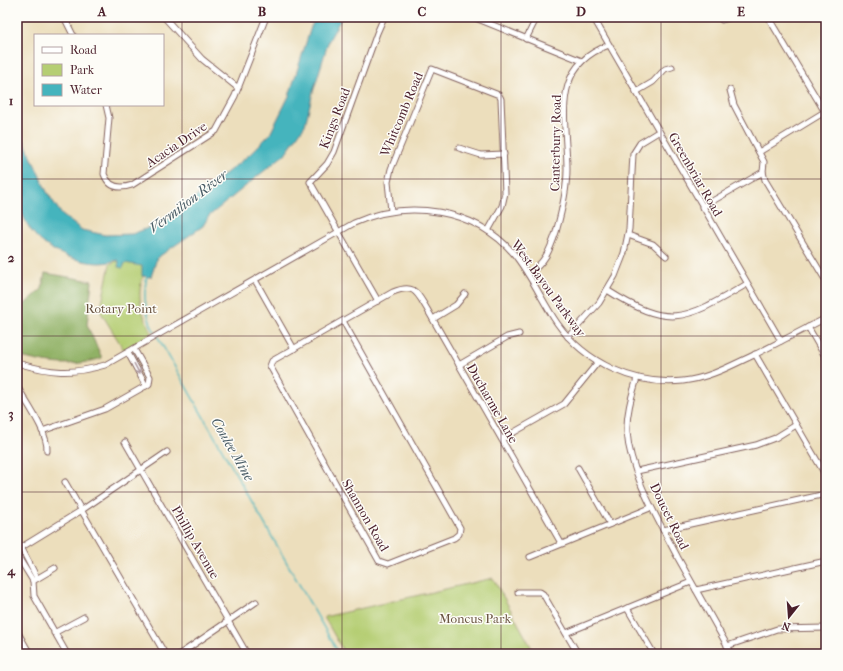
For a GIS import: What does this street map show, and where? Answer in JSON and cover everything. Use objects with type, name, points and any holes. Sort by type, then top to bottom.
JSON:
[{"type":"street","points":[[64,17],[72,34]]},
{"type":"street","points":[[164,17],[202,59],[238,88]]},
{"type":"street","name":"Acacia Drive","points":[[106,106],[109,118],[104,174],[110,184],[123,187],[138,183],[210,136],[220,126],[238,88],[266,17]]},
{"type":"street","name":"Kings Road","points":[[378,301],[311,185],[310,180],[324,167],[334,152],[384,17]]},
{"type":"street","points":[[473,17],[582,61]]},
{"type":"street","points":[[526,38],[536,17]]},
{"type":"street","name":"Greenbriar Road","points":[[593,17],[658,132],[781,341]]},
{"type":"street","points":[[722,20],[732,17]]},
{"type":"street","points":[[759,152],[826,112],[768,17]]},
{"type":"street","name":"Canterbury Road","points":[[528,274],[541,264],[548,253],[564,204],[567,169],[564,97],[569,82],[582,61],[598,50],[609,45]]},
{"type":"street","points":[[636,92],[653,82],[665,69],[672,67]]},
{"type":"street","name":"Whitcomb Road","points":[[391,211],[388,182],[390,169],[432,69],[499,95],[501,99],[504,154],[504,200],[488,231]]},
{"type":"street","points":[[730,90],[734,106],[765,164],[763,172],[765,180],[826,281]]},
{"type":"street","points":[[568,337],[592,312],[607,290],[622,260],[628,235],[633,154],[640,144],[658,132]]},
{"type":"street","points":[[459,148],[481,155],[504,154]]},
{"type":"street","points":[[702,207],[763,172]]},
{"type":"street","name":"West Bayou Parkway","points":[[17,363],[52,372],[79,372],[105,365],[364,218],[391,211],[420,209],[440,212],[467,220],[488,231],[508,248],[528,274],[557,323],[568,337],[598,362],[637,378],[670,382],[692,379],[716,373],[826,318]]},
{"type":"street","points":[[628,235],[648,241],[666,256]]},
{"type":"street","points":[[255,280],[294,349]]},
{"type":"street","points":[[607,290],[642,310],[658,315],[671,316],[688,314],[704,308],[747,284]]},
{"type":"street","name":"Ducharme Lane","points":[[397,290],[406,288],[414,290],[433,319],[561,544]]},
{"type":"street","name":"Shannon Road","points":[[343,321],[459,526],[460,531],[454,538],[388,564],[379,561],[270,368],[272,361],[397,290]]},
{"type":"street","points":[[433,319],[456,305],[465,294]]},
{"type":"street","points":[[808,327],[826,358]]},
{"type":"street","points":[[458,364],[507,337],[519,334]]},
{"type":"street","points":[[42,431],[105,409],[146,386],[150,381],[134,349]]},
{"type":"street","points":[[128,353],[146,386]]},
{"type":"street","points":[[755,354],[826,476]]},
{"type":"street","points":[[502,439],[564,404],[598,362]]},
{"type":"street","name":"Doucet Road","points":[[637,378],[628,415],[627,430],[631,452],[637,472],[650,508],[732,654]]},
{"type":"street","points":[[17,386],[42,431],[46,441],[47,451]]},
{"type":"street","points":[[637,472],[756,445],[771,440],[796,426]]},
{"type":"street","name":"Phillip Avenue","points":[[125,442],[247,654]]},
{"type":"street","points":[[67,654],[34,596],[35,579],[19,548],[82,510],[167,452]]},
{"type":"street","points":[[578,468],[610,524]]},
{"type":"street","points":[[65,482],[165,654]]},
{"type":"street","points":[[663,530],[826,494]]},
{"type":"street","points":[[530,557],[650,508]]},
{"type":"street","points":[[17,555],[35,579]]},
{"type":"street","points":[[696,590],[826,561]]},
{"type":"street","points":[[35,579],[55,568]]},
{"type":"street","points":[[566,633],[691,582]]},
{"type":"street","points":[[518,592],[540,592],[543,594],[578,654]]},
{"type":"street","points":[[180,654],[256,602]]},
{"type":"street","points":[[627,608],[654,654]]},
{"type":"street","points":[[54,633],[84,617]]},
{"type":"street","points":[[727,646],[777,629],[826,628]]},
{"type":"street","points":[[17,631],[30,654]]},
{"type":"green space","name":"Rotary Point","points":[[117,261],[143,265],[145,272],[140,288],[141,303],[142,310],[152,333],[124,350],[100,311],[110,264]]},
{"type":"green space","points":[[45,273],[92,281],[87,325],[102,358],[80,363],[60,364],[17,356],[17,311],[42,289]]},
{"type":"green space","name":"Moncus Park","points":[[493,578],[535,654],[345,654],[324,617]]},
{"type":"water","points":[[316,17],[342,17],[329,40],[313,92],[305,125],[285,154],[209,216],[203,226],[157,258],[151,277],[142,276],[142,266],[125,263],[123,268],[118,267],[119,261],[117,260],[98,263],[66,256],[47,246],[33,233],[24,218],[19,201],[16,164],[17,125],[47,192],[62,215],[82,230],[105,235],[132,234],[164,222],[249,155],[270,134],[289,96],[311,27]]},
{"type":"waterway","name":"Coulee Mine","points":[[147,275],[145,302],[152,327],[339,654]]},
{"type":"water label","name":"Vermilion River","points":[[188,201]]}]
